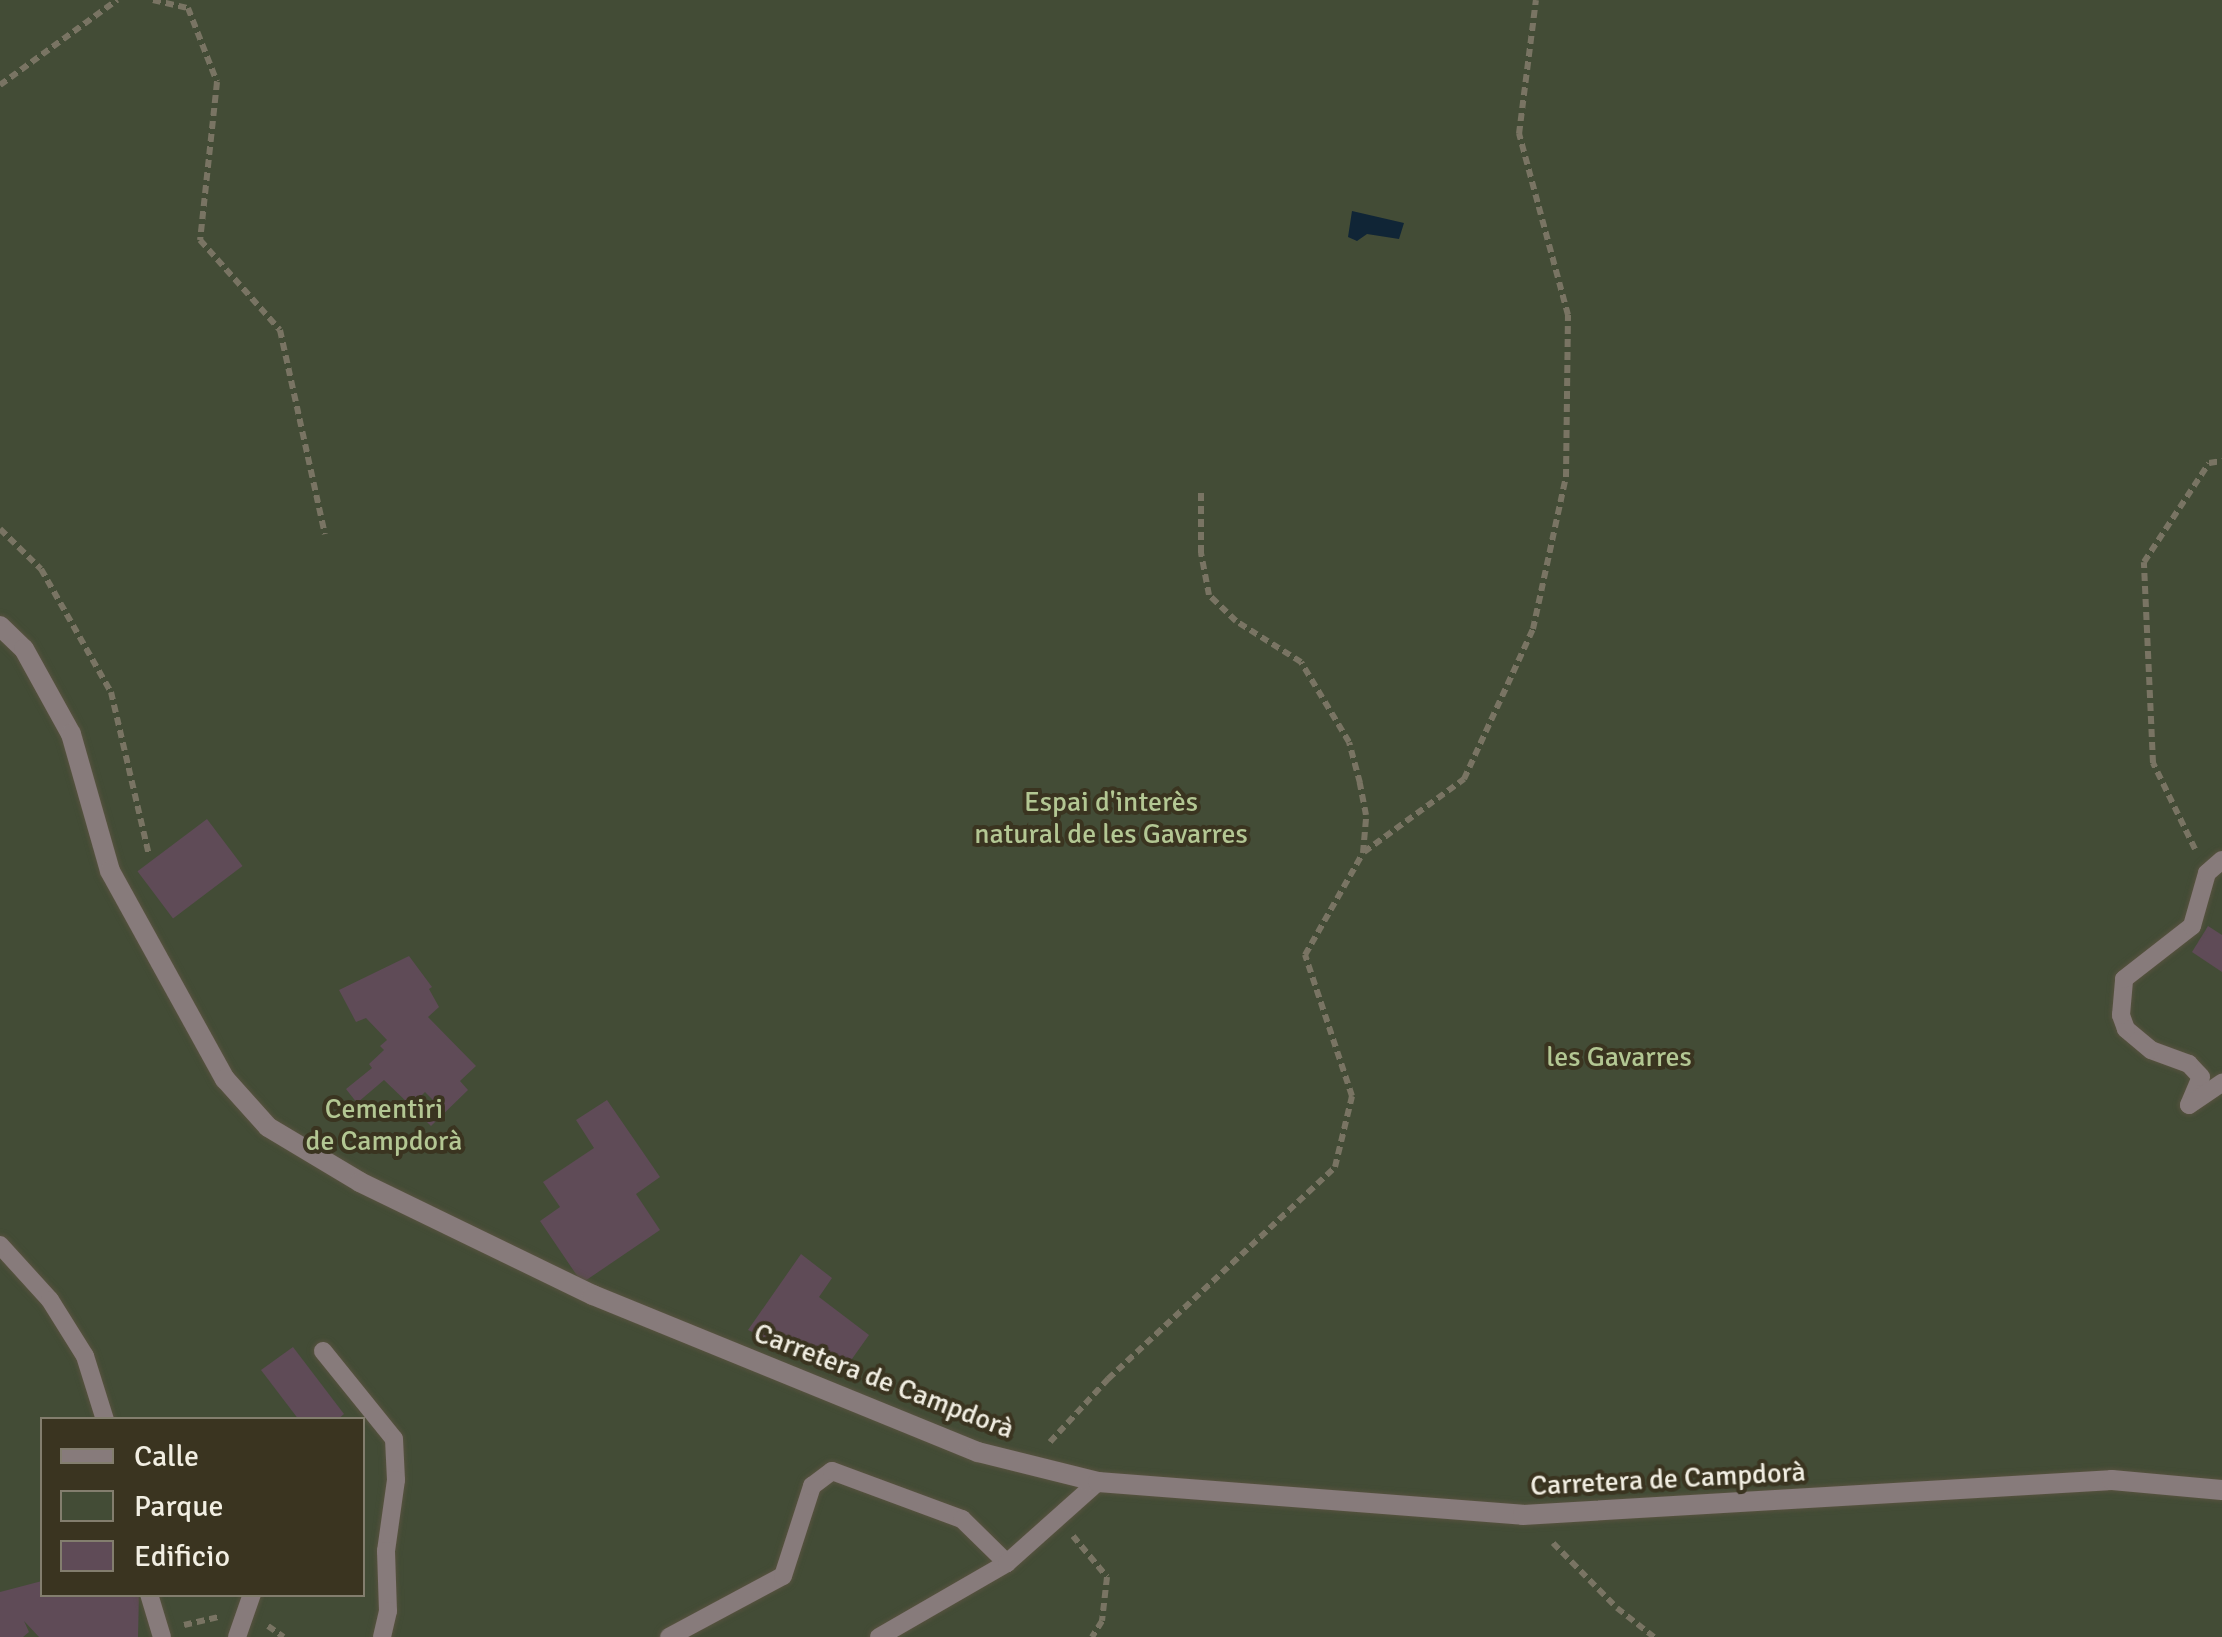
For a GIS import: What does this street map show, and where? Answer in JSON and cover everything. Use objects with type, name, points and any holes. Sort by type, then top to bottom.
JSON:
[{"type":"street","name":"Carretera de Campdorà","points":[[0,626],[24,649],[71,734],[110,871],[225,1079],[268,1127],[360,1182],[594,1295],[978,1452],[1098,1482],[1524,1516],[2112,1480],[2222,1490]]},
{"type":"lane","points":[[2222,860],[2207,873],[2192,926],[2124,979],[2121,1015],[2126,1029],[2151,1050],[2189,1064],[2201,1077],[2189,1105],[2222,1082]]},
{"type":"lane","points":[[0,1245],[50,1300],[85,1356],[104,1417]]},
{"type":"lane","points":[[323,1351],[362,1413],[394,1440],[396,1480],[386,1551],[388,1611],[382,1637]]},
{"type":"lane","points":[[669,1637],[784,1576],[812,1486],[832,1470],[962,1520],[1008,1563]]},
{"type":"lane","points":[[879,1637],[1008,1563],[1098,1482]]},
{"type":"lane","points":[[150,1597],[153,1637]]},
{"type":"lane","points":[[238,1631],[251,1597]]},
{"type":"lane","points":[[154,1616],[170,1633]]},
{"type":"path","points":[[0,85],[117,0]]},
{"type":"path","points":[[153,0],[188,8],[216,82],[200,240],[280,330],[324,534]]},
{"type":"path","points":[[1363,852],[1464,779],[1533,628],[1566,477],[1568,315],[1519,134],[1536,0]]},
{"type":"path","points":[[2207,873],[2153,763],[2144,562],[2208,462],[2222,461]]},
{"type":"path","points":[[1030,1464],[1108,1380],[1335,1167],[1352,1096],[1305,955],[1363,852],[1366,815],[1349,742],[1301,662],[1236,621],[1209,594],[1200,553],[1201,493]]},
{"type":"path","points":[[0,529],[41,569],[111,692],[149,855]]},
{"type":"path","points":[[1524,1516],[1589,1575],[1617,1608],[1654,1637]]},
{"type":"path","points":[[1062,1518],[1106,1577],[1102,1621],[1092,1637]]},
{"type":"path","points":[[170,1633],[214,1615],[238,1631]]},
{"type":"green space","name":"Espai d'interès natural de les Gavarres","points":[[0,0],[2222,0],[2222,1637],[0,1637]]},
{"type":"water","points":[[1352,211],[1404,223],[1399,239],[1367,234],[1357,241],[1348,237]]},
{"type":"building","points":[[207,819],[243,866],[173,918],[138,871]]},
{"type":"building","points":[[2208,926],[2222,935],[2222,972],[2192,952]]},
{"type":"building","points":[[409,956],[432,987],[429,989],[439,1007],[428,1017],[476,1066],[460,1081],[468,1090],[431,1126],[419,1114],[434,1101],[425,1092],[411,1106],[384,1080],[357,1103],[346,1089],[372,1068],[369,1064],[384,1050],[380,1046],[387,1040],[366,1018],[356,1022],[339,990]]},
{"type":"building","points":[[607,1100],[660,1177],[636,1194],[660,1230],[582,1283],[540,1221],[560,1207],[543,1182],[594,1148],[576,1120]]},
{"type":"building","points":[[801,1254],[832,1278],[819,1297],[869,1335],[842,1373],[748,1330]]},
{"type":"building","points":[[293,1347],[344,1414],[297,1417],[261,1370]]},
{"type":"building","points":[[40,1582],[40,1597],[139,1597],[138,1637],[39,1637],[24,1621],[29,1632],[23,1637],[0,1637],[0,1592]]},
{"type":"park label","name":"les Gavarres","points":[[1619,1057]]},
{"type":"park label","name":"Cementiri de Campdorà","points":[[384,1125]]}]
